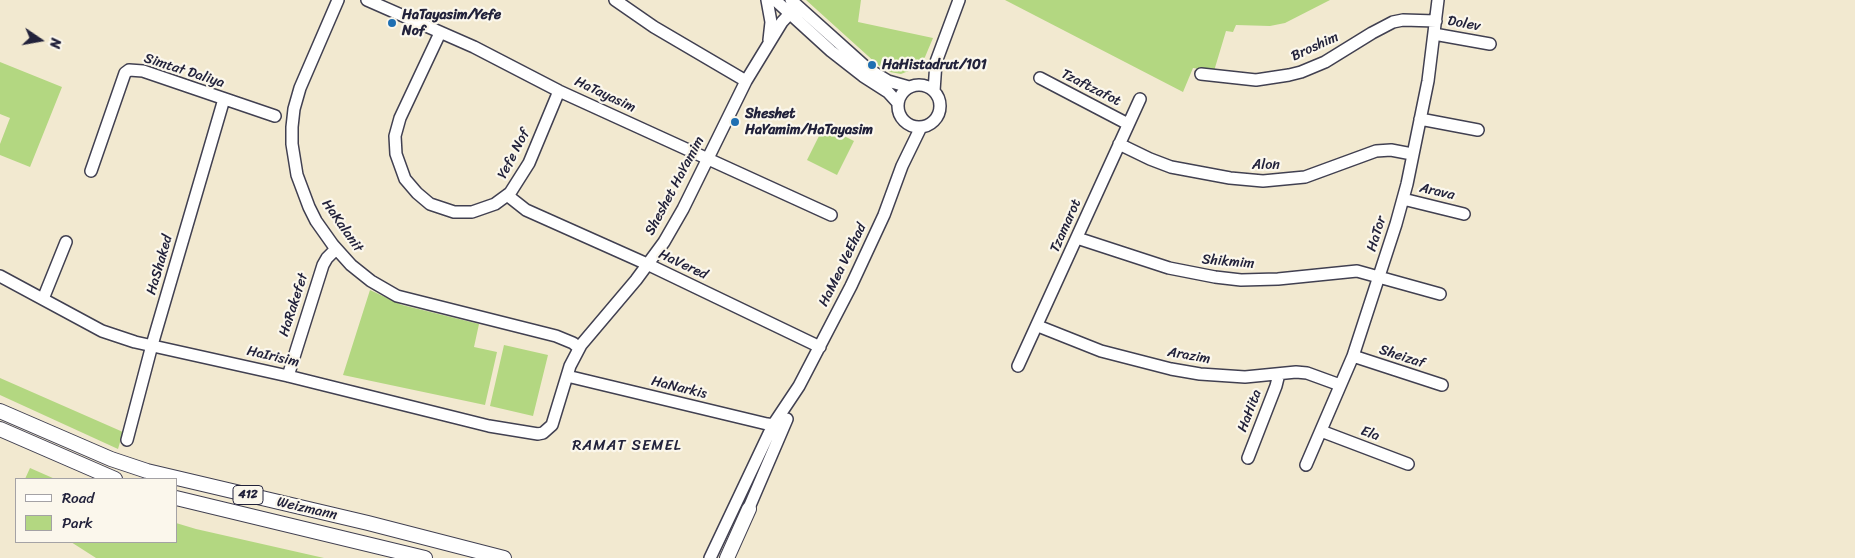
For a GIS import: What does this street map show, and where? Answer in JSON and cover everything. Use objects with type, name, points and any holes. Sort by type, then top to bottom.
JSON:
[{"type":"main road","name":"Weizmann","points":[[0,410],[111,459],[147,471],[177,478]]},
{"type":"main road","points":[[0,429],[113,478]]},
{"type":"main road","name":"Weizmann","points":[[178,478],[368,523],[504,558]]},
{"type":"main road","name":"Weizmann","points":[[178,498],[425,558]]},
{"type":"main road","points":[[726,558],[749,509]]},
{"type":"street","name":"HaKalanit","points":[[338,0],[300,88],[294,110],[292,135],[295,167],[316,221],[336,249],[362,274],[397,296],[556,336],[579,348]]},
{"type":"street","name":"HaTayasim","points":[[367,0],[510,64],[559,91],[832,215]]},
{"type":"street","points":[[615,0],[654,27],[746,80]]},
{"type":"street","points":[[767,0],[771,22],[768,44]]},
{"type":"street","points":[[775,0],[792,6],[868,70],[888,82],[913,86],[923,85],[934,91],[940,100],[940,112],[933,123],[920,127],[910,126],[901,117],[898,103],[888,92],[863,76],[831,51],[792,6]]},
{"type":"street","points":[[934,91],[934,71],[959,0]]},
{"type":"street","name":"HaTor","points":[[1306,465],[1353,356],[1403,200],[1420,119],[1438,0]]},
{"type":"street","name":"Sheshet HaYamim","points":[[549,428],[554,420],[570,366],[579,348],[647,264],[671,230],[746,80],[792,6]]},
{"type":"street","name":"Broshim","points":[[1201,74],[1242,80],[1289,75],[1301,72],[1336,56],[1393,22],[1403,20],[1436,21]]},
{"type":"street","name":"Yefe Nof","points":[[440,33],[400,118],[395,144],[401,171],[410,186],[423,199],[443,209],[472,212],[495,204],[508,195],[529,163],[559,91]]},
{"type":"street","name":"Dolev","points":[[1434,34],[1490,44]]},
{"type":"street","points":[[898,103],[903,92],[913,86],[939,53]]},
{"type":"street","name":"Simtat Daliya","points":[[91,172],[125,73],[128,70],[143,71],[275,116]]},
{"type":"street","name":"Tzaftzafot","points":[[1040,78],[1128,124]]},
{"type":"street","name":"HaShaked","points":[[127,440],[152,345],[224,99]]},
{"type":"street","name":"Tzamarot","points":[[1018,366],[1038,326],[1140,99]]},
{"type":"street","points":[[1420,119],[1478,130]]},
{"type":"street","name":"HaMea VeEhad","points":[[906,122],[908,154]]},
{"type":"street","name":"HaMea VeEhad","points":[[710,558],[820,347],[884,215],[902,166],[920,127]]},
{"type":"street","name":"Alon","points":[[1119,144],[1150,160],[1172,167],[1230,178],[1263,181],[1305,177],[1376,151],[1391,150],[1412,154]]},
{"type":"street","name":"HaVered","points":[[508,195],[526,210],[647,264],[820,347]]},
{"type":"street","name":"Arava","points":[[1403,200],[1464,214]]},
{"type":"street","name":"Shikmim","points":[[1077,238],[1175,269],[1222,278],[1240,280],[1278,279],[1348,271],[1365,272],[1440,294]]},
{"type":"street","points":[[43,299],[66,242]]},
{"type":"street","name":"HaRakefet","points":[[288,376],[323,264],[336,249]]},
{"type":"street","name":"HaIrisim","points":[[0,276],[102,331],[135,342],[288,376],[489,426],[538,434],[549,428]]},
{"type":"street","name":"Arazim","points":[[1038,326],[1100,351],[1171,369],[1221,377],[1245,378],[1296,372],[1307,373],[1340,385]]},
{"type":"street","name":"Sheizaf","points":[[1353,356],[1442,385]]},
{"type":"street","name":"HaHita","points":[[1248,458],[1279,374]]},
{"type":"street","name":"HaNarkis","points":[[567,376],[779,426]]},
{"type":"street","name":"HaMea VeEhad","points":[[749,509],[779,426]]},
{"type":"street","name":"Ela","points":[[1321,431],[1408,464]]},
{"type":"green space","points":[[806,0],[861,0],[858,22],[933,38],[925,57],[916,68],[901,74],[890,72],[878,65]]},
{"type":"green space","points":[[1005,0],[1330,0],[1285,23],[1270,26],[1236,25],[1233,32],[1226,31],[1214,71],[1193,68],[1183,92]]},
{"type":"green space","points":[[0,62],[62,87],[30,167],[0,155],[0,144],[10,118],[0,114]]},
{"type":"green space","points":[[824,126],[854,141],[837,175],[807,160]]},
{"type":"green space","points":[[370,290],[402,305],[479,324],[474,347],[497,352],[485,405],[343,375]]},
{"type":"green space","points":[[504,345],[548,355],[533,416],[490,406]]},
{"type":"green space","points":[[0,378],[123,432],[118,449],[0,395]]},
{"type":"green space","points":[[30,468],[53,478],[25,478]]},
{"type":"green space","points":[[178,524],[324,558],[96,558],[73,543],[178,543]]},
{"type":"place","name":"HaTayasim/Yefe Nof","points":[[392,23]]},
{"type":"place","name":"HaHistadrut/101","points":[[872,65]]},
{"type":"place","name":"Sheshet HaYamim/HaTayasim","points":[[735,122]]},
{"type":"district","name":"RAMAT SEMEL","points":[[627,446]]}]
